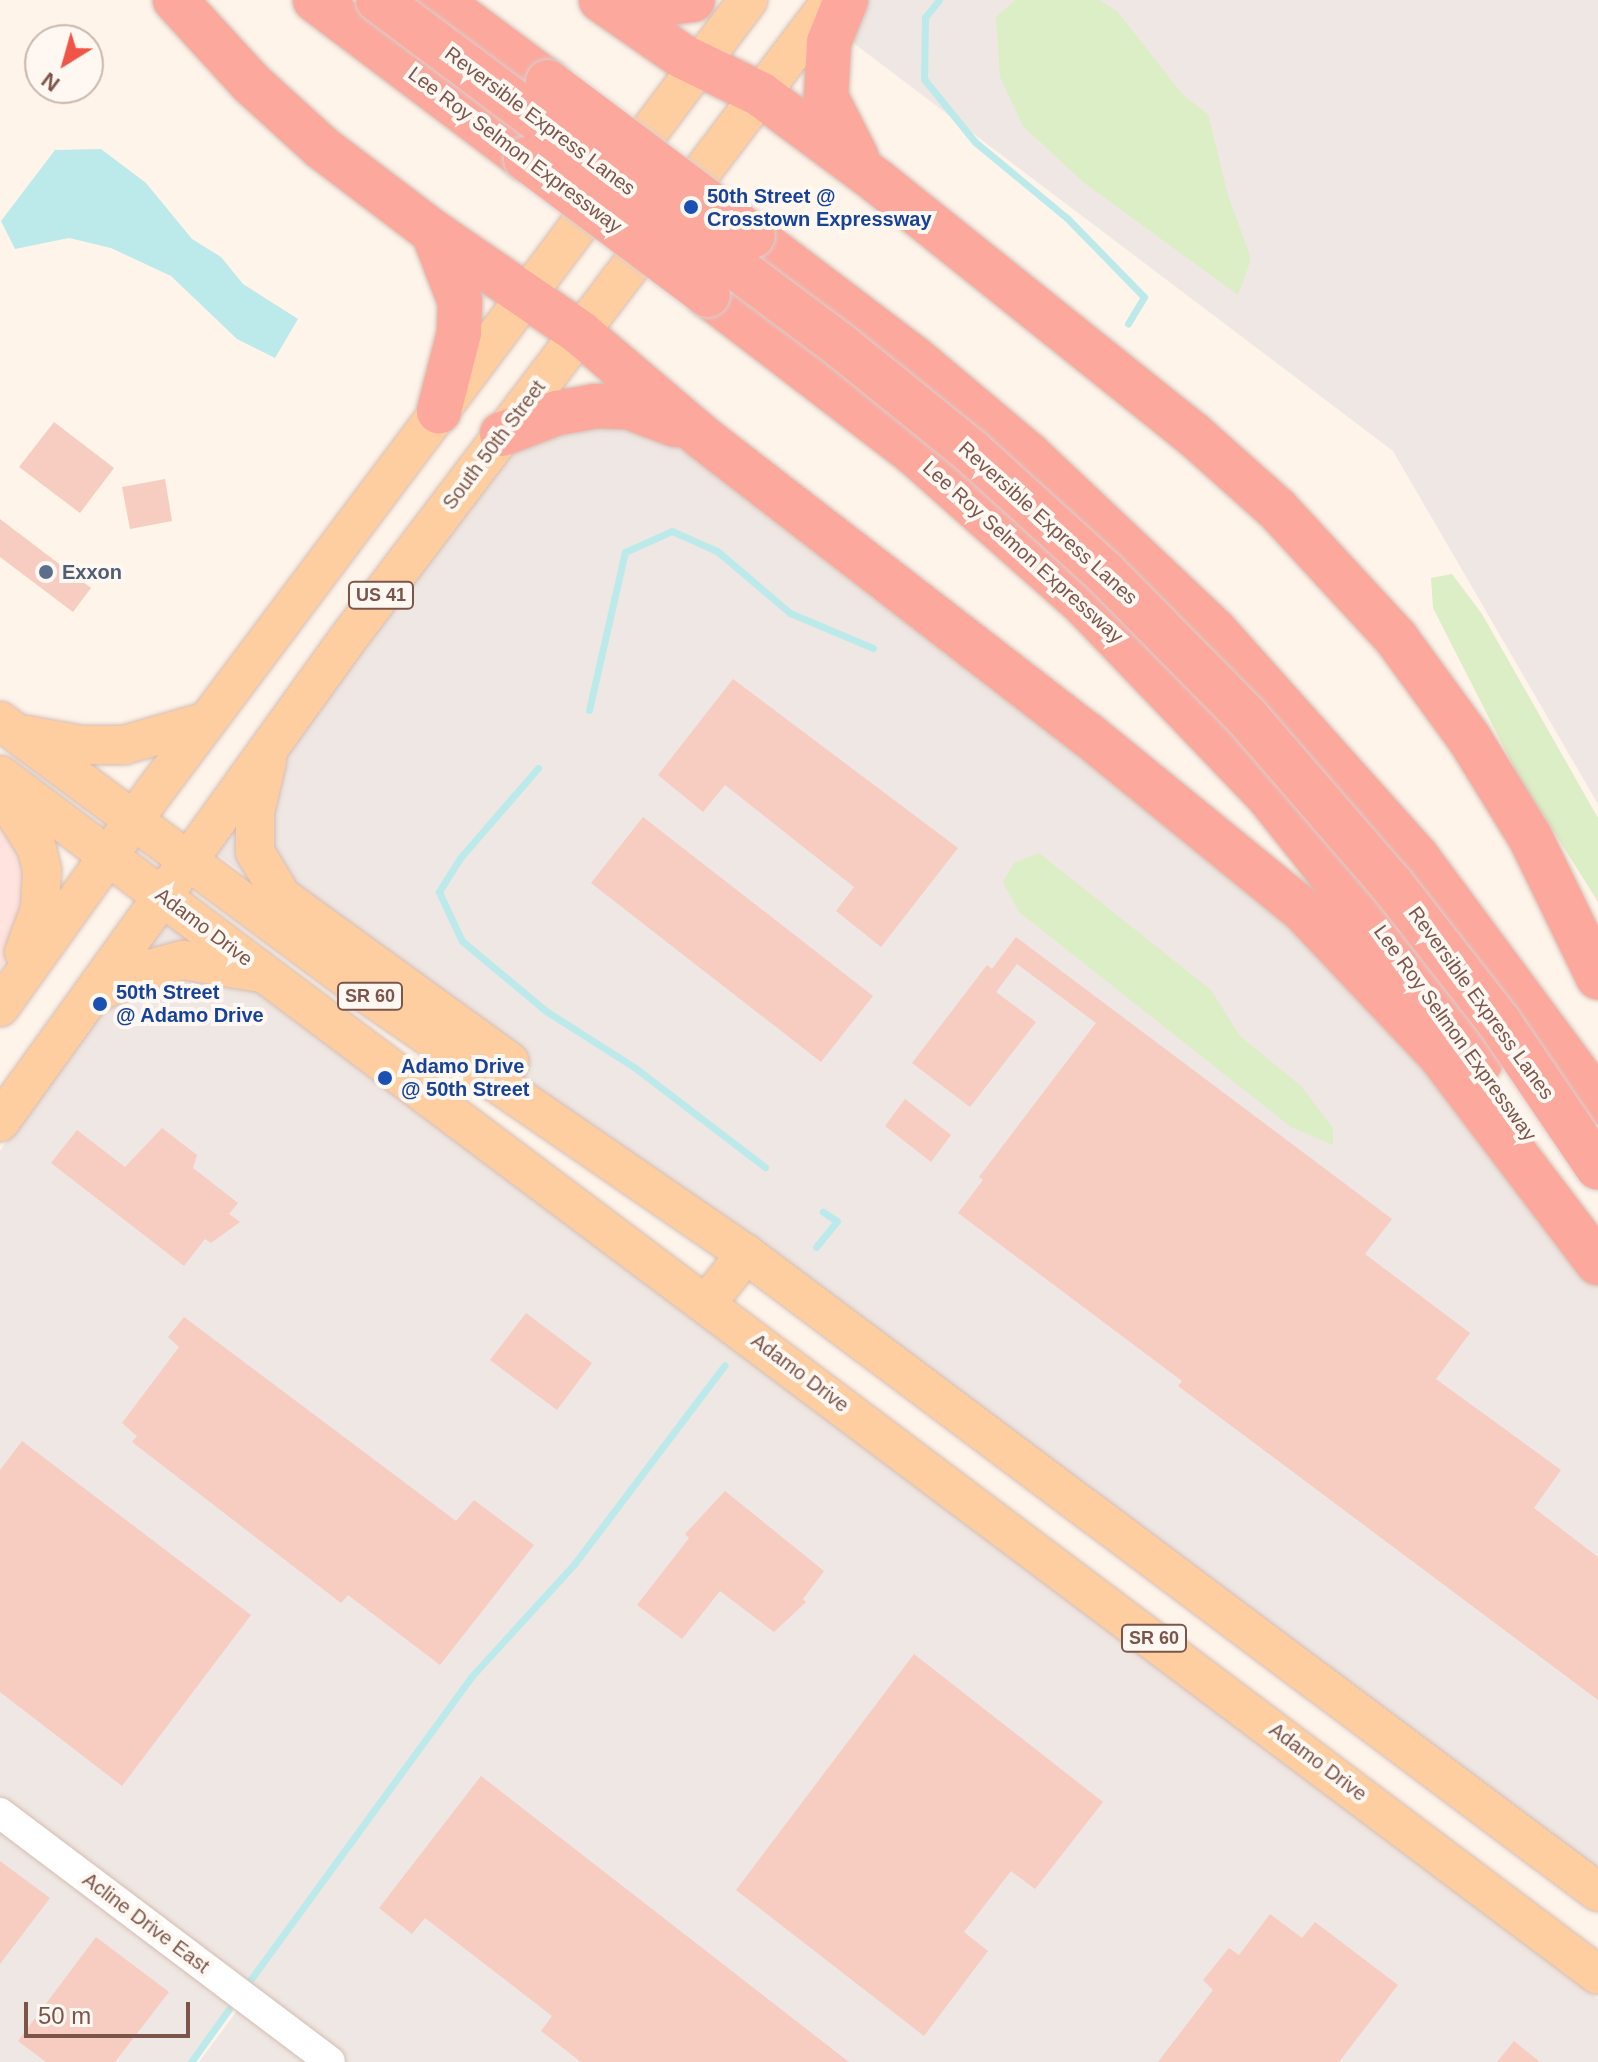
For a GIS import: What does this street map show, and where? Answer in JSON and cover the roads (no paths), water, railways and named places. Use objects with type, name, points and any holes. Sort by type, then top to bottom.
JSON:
[{"type":"highway","points":[[175,0],[271,103],[433,232],[579,332],[706,440],[1075,725],[1303,910],[1440,1055],[1598,1263]]},
{"type":"highway","name":"Lee Roy Selmon Expressway","points":[[315,0],[708,295],[969,499],[1189,709],[1404,961],[1518,1115],[1598,1238]]},
{"type":"highway","name":"Reversible Express Lanes","points":[[378,0],[841,346],[972,452],[1104,572],[1246,716],[1383,873],[1499,1022],[1598,1168]]},
{"type":"highway","points":[[438,0],[914,358],[1027,453],[1215,631],[1379,810],[1477,934],[1598,1102]]},
{"type":"highway","points":[[601,0],[699,65],[760,94],[877,181],[1204,444],[1357,591],[1433,686],[1501,788],[1598,977]]},
{"type":"highway","points":[[636,0],[660,4],[693,0]]},
{"type":"highway","points":[[846,0],[829,42],[826,97],[842,136],[877,181]]},
{"type":"highway","points":[[433,232],[460,302],[459,333],[439,411]]},
{"type":"highway","points":[[502,434],[557,413],[612,405],[657,416],[706,440]]},
{"type":"main road","name":"US 41","points":[[6,999],[132,820],[748,0]]},
{"type":"main road","name":"South 50th Street","points":[[160,894],[502,434],[832,0]]},
{"type":"main road","points":[[8,727],[81,745],[124,745],[207,721]]},
{"type":"main road","name":"SR 60","points":[[8,727],[388,1009],[746,1254],[1598,1892]]},
{"type":"main road","points":[[271,745],[255,812],[255,852],[282,897],[606,1128],[634,1175]]},
{"type":"main road","name":"Adamo Drive","points":[[0,775],[1598,1975]]},
{"type":"main road","points":[[0,789],[31,838],[42,870],[40,909],[6,999]]},
{"type":"main road","name":"US 41","points":[[0,1122],[160,894]]},
{"type":"main road","points":[[87,999],[138,972],[183,960],[268,975]]},
{"type":"main road","points":[[707,1303],[746,1254]]},
{"type":"street","name":"Acline Drive East","points":[[0,1813],[330,2062]]},
{"type":"water","points":[[101,149],[146,183],[192,239],[221,257],[243,284],[298,319],[275,358],[237,339],[171,276],[111,248],[69,238],[15,249],[1,221],[55,150]]},
{"type":"waterway","points":[[939,0],[925,17],[924,79],[975,142],[1067,218],[1144,297],[1128,324]]},
{"type":"waterway","points":[[589,710],[625,552],[672,531],[717,551],[790,613],[873,648]]},
{"type":"waterway","points":[[538,768],[460,858],[439,892],[462,941],[546,1011],[634,1067],[765,1167]]},
{"type":"waterway","points":[[816,1247],[837,1221],[823,1212]]},
{"type":"waterway","points":[[251,1979],[471,1677],[575,1563],[725,1365]]},
{"type":"waterway","points":[[191,2062],[229,2009]]},
{"type":"place","name":"50th Street @ Crosstown Expressway","points":[[691,207]]},
{"type":"place","name":"Exxon","points":[[46,572]]},
{"type":"place","name":"50th Street @ Adamo Drive","points":[[100,1004]]},
{"type":"place","name":"Adamo Drive @ 50th Street","points":[[385,1078]]}]
